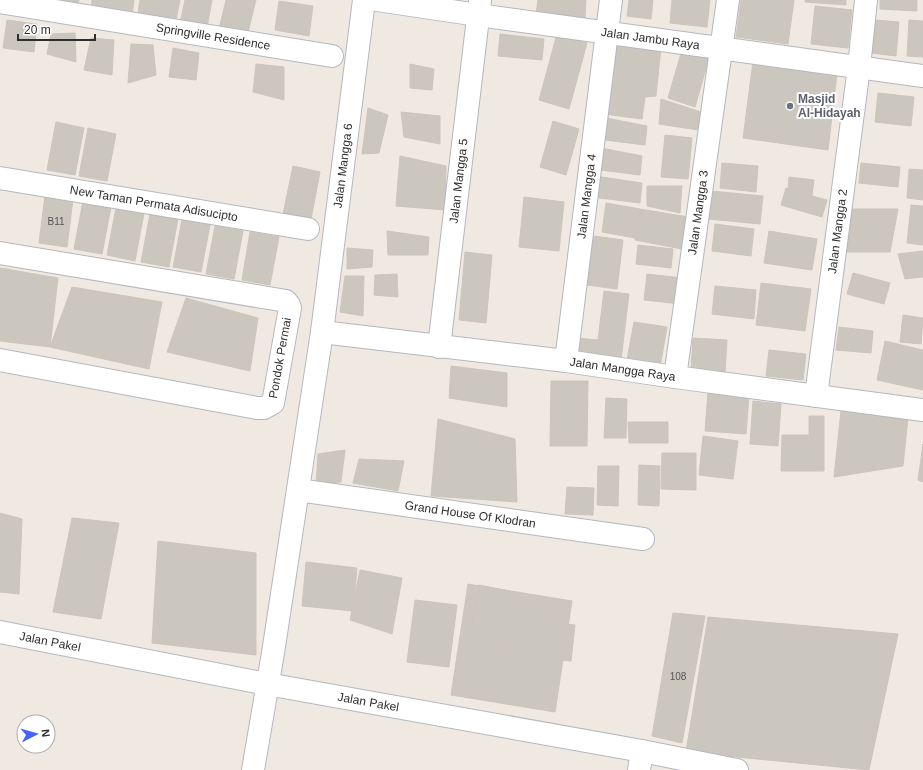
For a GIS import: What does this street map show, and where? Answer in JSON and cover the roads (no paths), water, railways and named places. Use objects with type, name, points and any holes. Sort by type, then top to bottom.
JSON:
[{"type":"street","name":"Jalan Mangga 6","points":[[253,770],[322,332],[364,0]]},
{"type":"street","name":"Jalan Jambu Raya","points":[[377,0],[479,8],[607,32],[923,76]]},
{"type":"street","name":"Jalan Mangga 4","points":[[566,361],[610,0]]},
{"type":"street","name":"Jalan Mangga 3","points":[[675,377],[728,0]]},
{"type":"street","name":"Jalan Mangga 2","points":[[816,396],[859,67],[866,0]]},
{"type":"street","name":"Springville Residence","points":[[0,2],[332,56]]},
{"type":"street","name":"Jalan Mangga 5","points":[[439,347],[479,8]]},
{"type":"street","name":"New Taman Permata Adisucipto","points":[[0,178],[308,229]]},
{"type":"street","name":"Pondok Permai","points":[[0,253],[286,301],[290,308],[273,404],[264,408],[257,408],[0,360]]},
{"type":"street","name":"Jalan Mangga Raya","points":[[322,332],[566,361],[923,410]]},
{"type":"street","name":"Grand House Of Klodran","points":[[298,490],[643,539]]},
{"type":"street","name":"Jalan Pakel","points":[[0,632],[267,684],[641,761],[737,770]]},
{"type":"place","name":"Masjid Al-Hidayah","points":[[790,106]]}]
